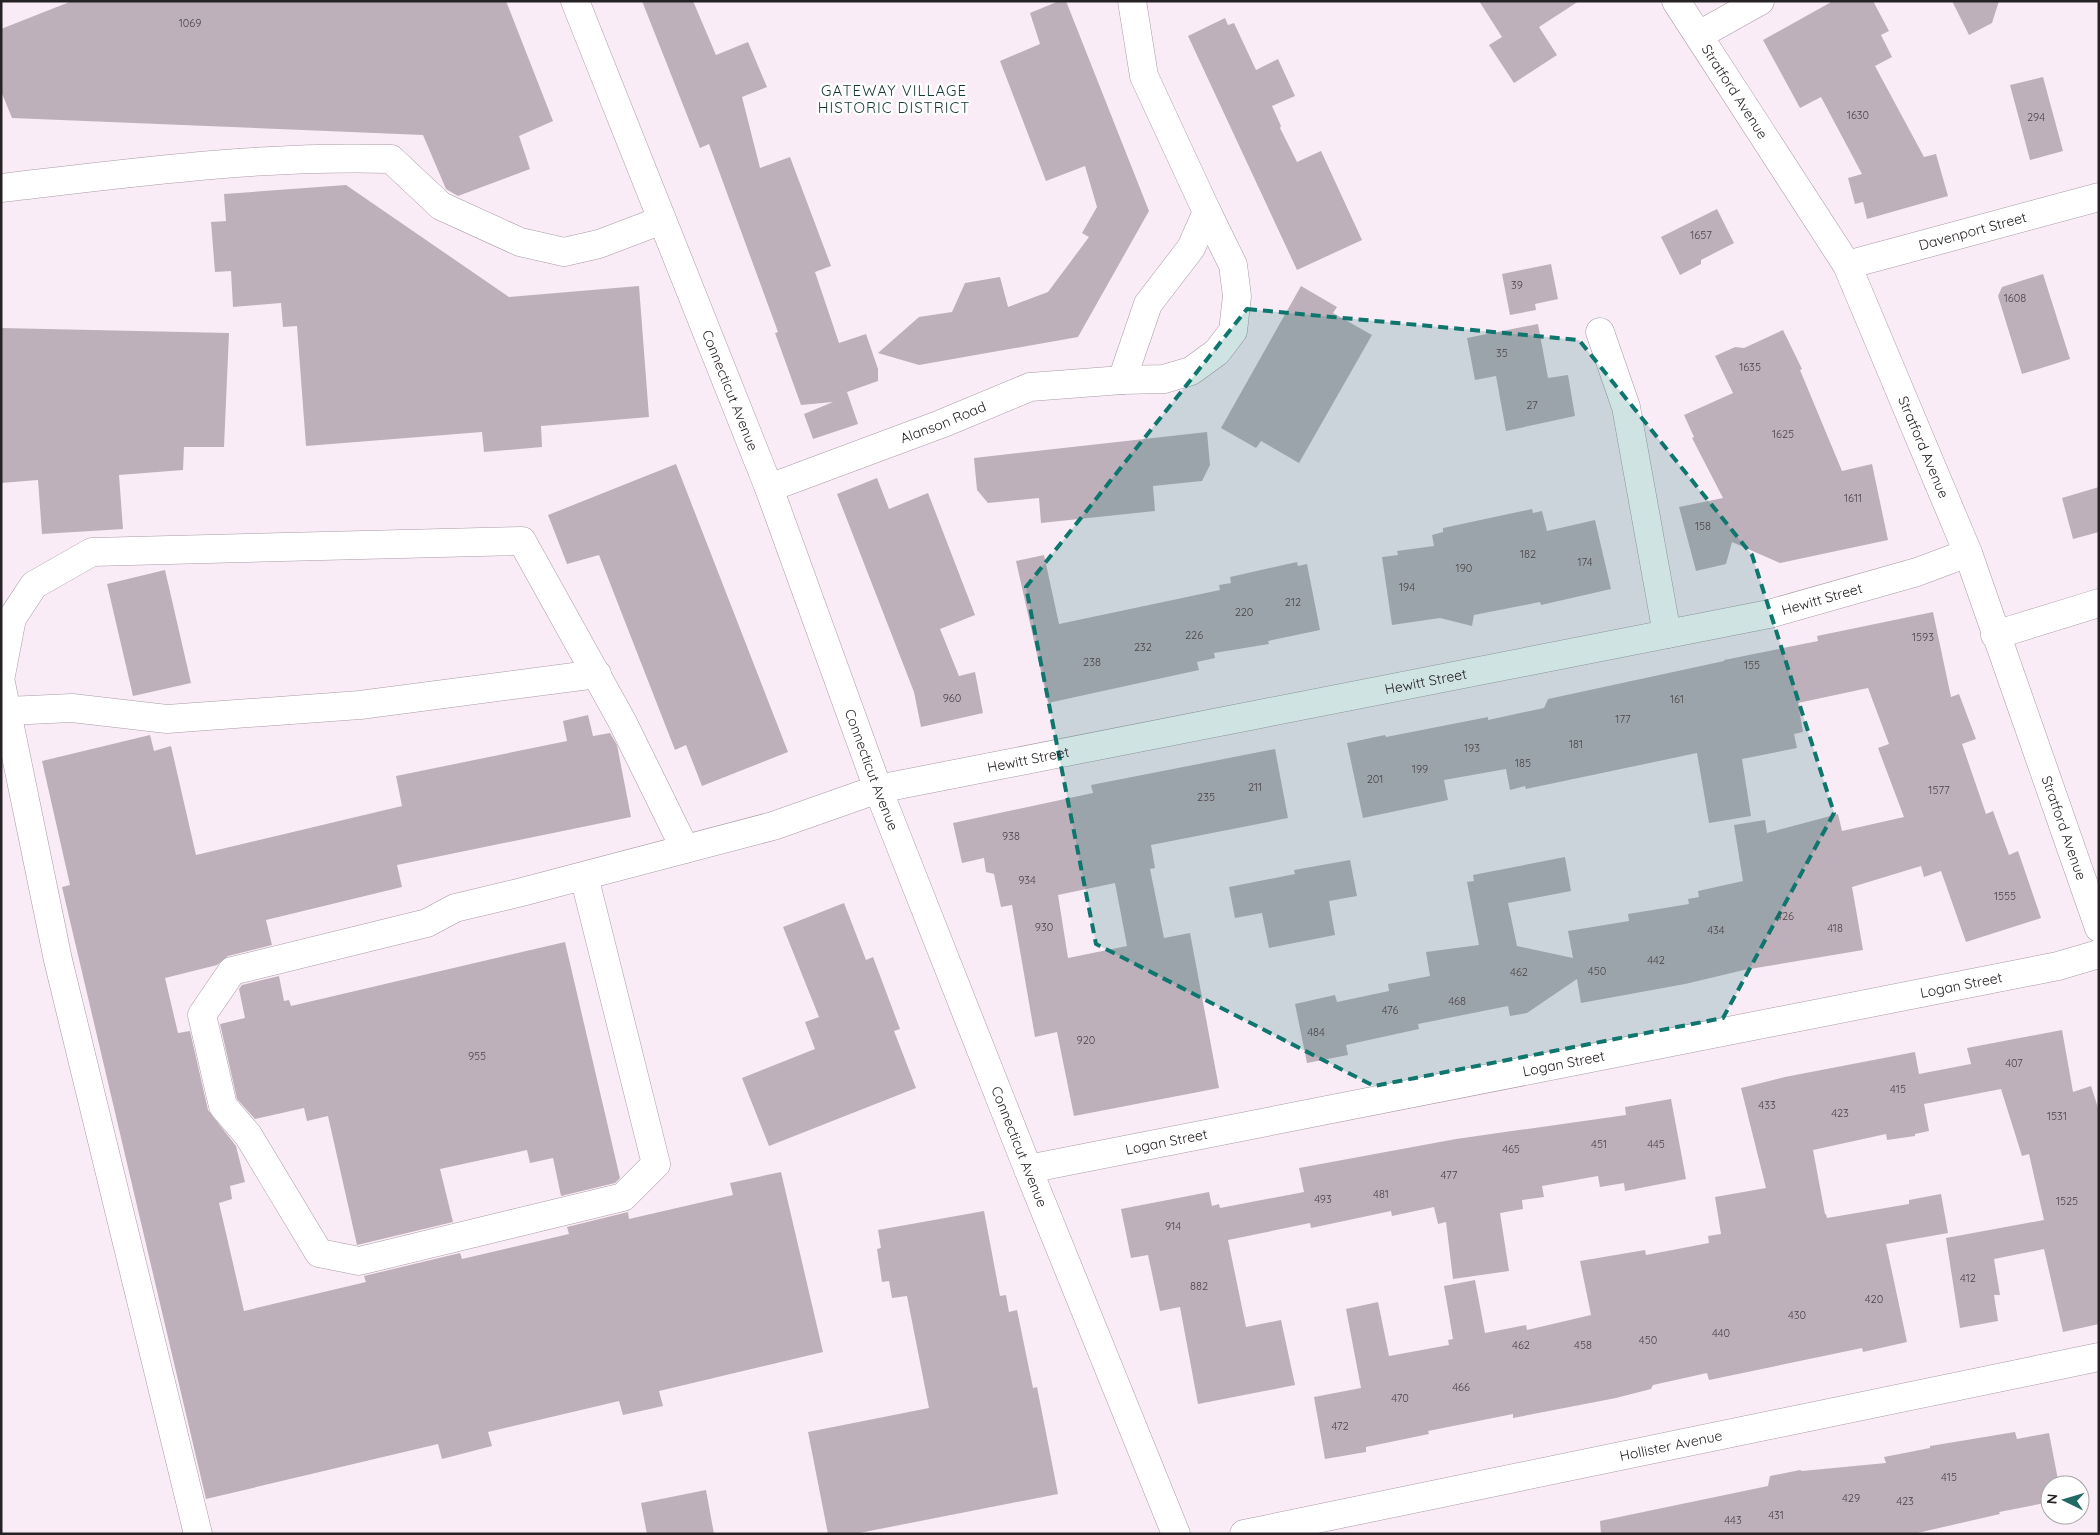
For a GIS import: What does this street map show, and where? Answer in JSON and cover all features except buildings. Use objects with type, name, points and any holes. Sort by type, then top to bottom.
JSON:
[{"type":"street","name":"Connecticut Avenue","points":[[575,1],[769,488],[878,789],[1028,1169],[1176,1534]]},
{"type":"street","name":"Alanson Road","points":[[769,488],[941,424],[1030,387],[1122,380],[1164,379],[1190,371],[1218,352],[1232,331],[1237,296],[1233,265],[1144,76],[1132,1]]},
{"type":"street","name":"Stratford Avenue","points":[[1676,1],[1847,266],[1968,553],[2099,928]]},
{"type":"street","points":[[1699,35],[1760,1]]},
{"type":"street","points":[[1,188],[178,168],[338,157],[391,159],[441,206],[513,239],[546,248],[564,252],[599,244],[662,220]]},
{"type":"street","name":"Davenport Street","points":[[1847,266],[2099,197]]},
{"type":"street","points":[[1122,380],[1148,304],[1192,248],[1207,212]]},
{"type":"street","points":[[1600,332],[1626,407],[1667,634]]},
{"type":"street","points":[[1,675],[12,618],[34,585],[92,552],[522,541],[622,720],[685,849]]},
{"type":"street","name":"Hewitt Street","points":[[584,876],[656,1164],[623,1197],[359,1261],[319,1253],[248,1135],[223,1106],[202,1015],[232,971],[427,924],[455,908],[773,826],[878,789],[1769,614],[1917,572],[1968,553]]},
{"type":"street","points":[[1995,634],[2099,604]]},
{"type":"street","points":[[7,712],[72,708],[167,719],[360,705],[596,674]]},
{"type":"street","points":[[1,683],[58,960],[198,1534]]},
{"type":"street","name":"Logan Street","points":[[1028,1169],[2048,968],[2099,954]]},
{"type":"street","name":"Hollister Avenue","points":[[1244,1534],[2099,1357]]},
{"type":"highlighted area","points":[[1247,309],[1579,340],[1752,555],[1834,813],[1723,1018],[1374,1086],[1096,944],[1026,587]]},
{"type":"district","name":"GATEWAY VILLAGE HISTORIC DISTRICT","points":[[894,100]]}]
